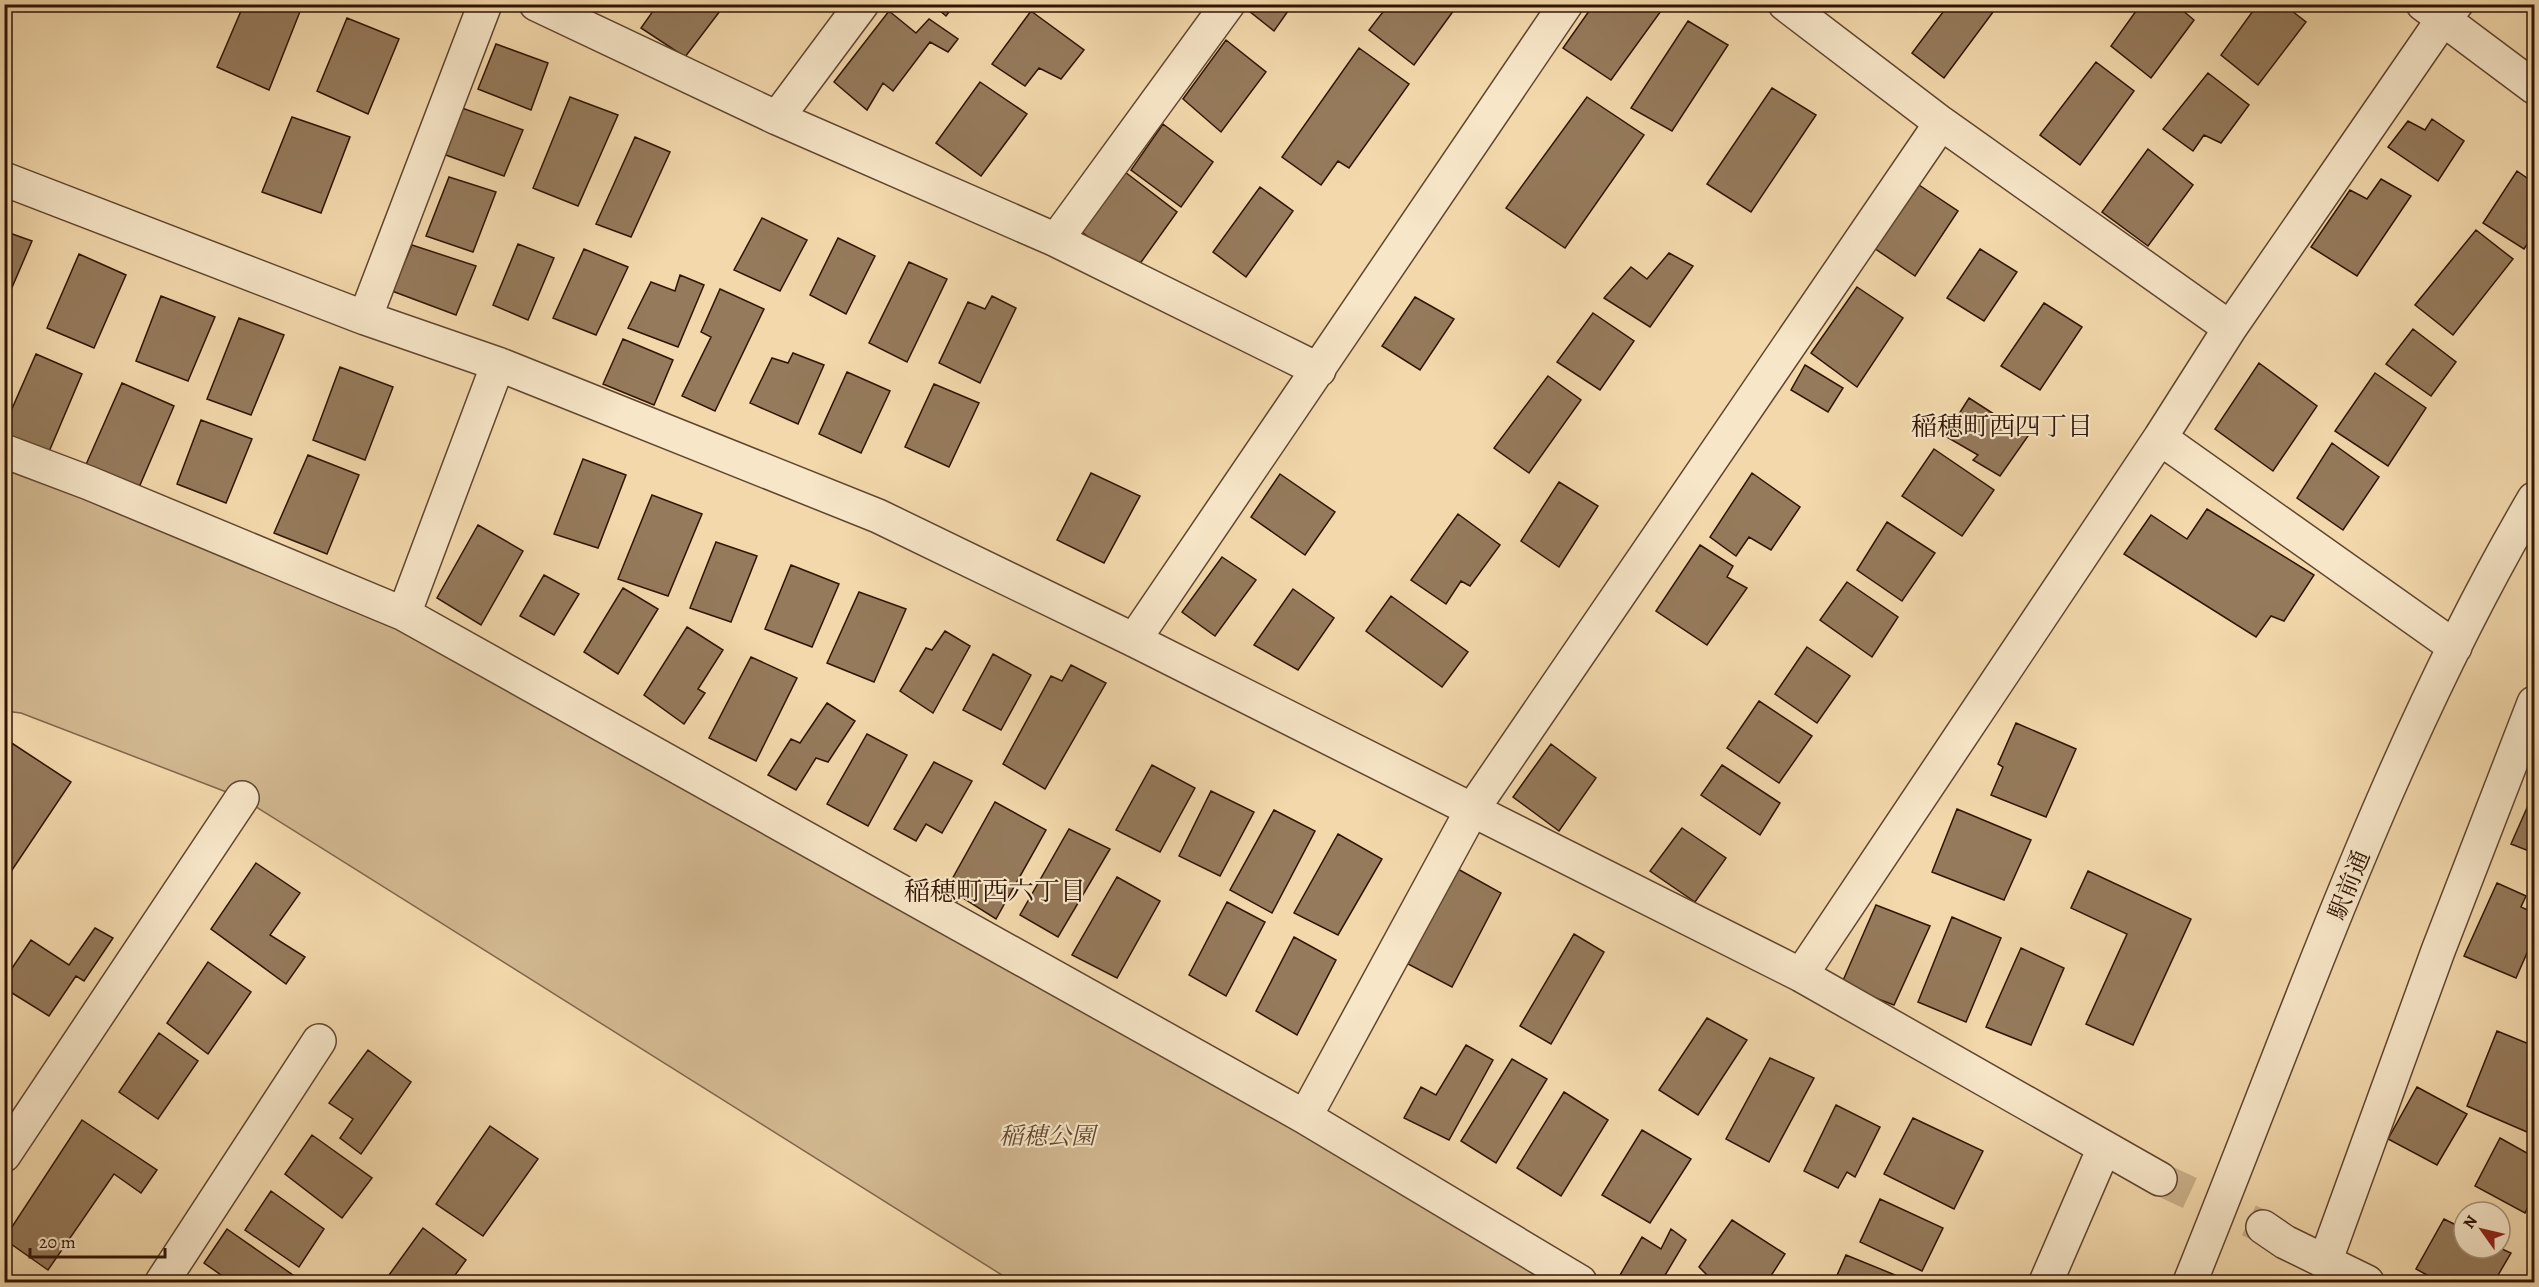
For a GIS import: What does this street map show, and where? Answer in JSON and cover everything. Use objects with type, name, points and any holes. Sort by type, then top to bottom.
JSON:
[{"type":"street","points":[[364,318],[486,4]]},
{"type":"street","points":[[536,4],[777,118],[1056,240],[1319,370]]},
{"type":"street","points":[[777,118],[862,4]]},
{"type":"street","points":[[1056,240],[1228,4]]},
{"type":"street","points":[[1134,640],[1566,4]]},
{"type":"street","points":[[1785,4],[1941,123],[2230,328]]},
{"type":"street","points":[[1801,975],[2160,438],[2440,9],[2535,87]]},
{"type":"street","points":[[1305,1117],[1472,810],[1941,123]]},
{"type":"street","points":[[4,179],[364,318],[498,364],[879,516],[1134,640],[1801,975],[2160,1179]]},
{"type":"street","points":[[404,614],[498,364]]},
{"type":"street","points":[[2160,438],[2455,647]]},
{"type":"street","points":[[4,451],[89,483],[404,614],[1305,1117],[1580,1282]]},
{"type":"street","name":"駅前通","points":[[2190,1282],[2385,794],[2455,647],[2535,499]]},
{"type":"street","points":[[2325,1262],[2438,951],[2535,703]]},
{"type":"street","points":[[4,1155],[242,798]]},
{"type":"street","points":[[162,1282],[320,1041]]},
{"type":"street","points":[[2046,1282],[2104,1148]]},
{"type":"street","points":[[2263,1227],[2285,1242],[2367,1282]]},
{"type":"green space","name":"稲穂公園","points":[[4,454],[404,614],[1580,1282],[1013,1282],[242,798],[21,713],[5,711]]},
{"type":"building","points":[[244,4],[289,4],[301,9],[269,90],[217,67]]},
{"type":"building","points":[[658,4],[720,4],[723,7],[685,57],[641,28]]},
{"type":"building","points":[[932,4],[955,4],[946,16]]},
{"type":"building","points":[[1246,4],[1293,4],[1274,31],[1244,7]]},
{"type":"building","points":[[1389,4],[1447,4],[1454,10],[1414,65],[1369,30]]},
{"type":"building","points":[[1594,4],[1666,4],[1611,80],[1563,48]]},
{"type":"building","points":[[1949,4],[1999,4],[1944,78],[1912,53]]},
{"type":"building","points":[[2096,4],[2108,4],[2104,11]]},
{"type":"building","points":[[2141,4],[2175,4],[2194,20],[2151,78],[2111,46]]},
{"type":"building","points":[[2258,4],[2283,4],[2306,22],[2258,85],[2221,55]]},
{"type":"building","points":[[889,11],[916,33],[929,19],[958,39],[948,52],[930,42],[893,91],[883,83],[867,110],[834,82]]},
{"type":"building","points":[[1031,11],[1084,50],[1061,79],[1039,68],[1025,86],[992,64]]},
{"type":"building","points":[[347,18],[399,39],[368,114],[317,91]]},
{"type":"building","points":[[1688,21],[1728,45],[1672,131],[1631,108]]},
{"type":"building","points":[[1226,40],[1266,72],[1221,132],[1183,99]]},
{"type":"building","points":[[496,44],[548,63],[531,110],[478,89]]},
{"type":"building","points":[[1359,48],[1409,84],[1349,168],[1338,161],[1321,185],[1282,157]]},
{"type":"building","points":[[2096,62],[2134,91],[2080,165],[2040,135]]},
{"type":"building","points":[[2208,73],[2249,105],[2221,143],[2204,135],[2193,151],[2163,129]]},
{"type":"building","points":[[980,82],[1027,114],[981,176],[936,143]]},
{"type":"building","points":[[1772,88],[1816,115],[1751,212],[1707,184]]},
{"type":"building","points":[[570,97],[618,115],[578,206],[533,188]]},
{"type":"building","points":[[1587,97],[1644,135],[1565,248],[1506,208]]},
{"type":"building","points":[[462,108],[523,130],[504,176],[443,154]]},
{"type":"building","points":[[292,117],[350,137],[321,213],[262,192]]},
{"type":"building","points":[[2432,119],[2464,141],[2438,181],[2388,147],[2408,121],[2425,130]]},
{"type":"building","points":[[1163,124],[1213,162],[1181,207],[1131,170]]},
{"type":"building","points":[[635,137],[670,152],[631,237],[596,224]]},
{"type":"building","points":[[2148,149],[2193,185],[2148,246],[2102,212]]},
{"type":"building","points":[[2517,171],[2534,183],[2534,234],[2524,249],[2483,223]]},
{"type":"building","points":[[1125,172],[1177,212],[1134,272],[1082,232]]},
{"type":"building","points":[[449,177],[496,192],[473,252],[426,236]]},
{"type":"building","points":[[2381,179],[2411,196],[2357,276],[2311,247],[2350,190],[2367,199]]},
{"type":"building","points":[[1916,183],[1958,211],[1915,276],[1874,248]]},
{"type":"building","points":[[1260,187],[1293,211],[1246,277],[1213,252]]},
{"type":"building","points":[[762,218],[807,240],[780,291],[734,270]]},
{"type":"building","points":[[2476,230],[2513,259],[2453,335],[2415,305]]},
{"type":"building","points":[[4,231],[32,241],[4,306]]},
{"type":"building","points":[[838,238],[875,256],[846,314],[810,295]]},
{"type":"building","points":[[518,244],[554,258],[528,320],[493,305]]},
{"type":"building","points":[[412,245],[476,266],[456,315],[392,291]]},
{"type":"building","points":[[584,249],[628,267],[596,335],[553,318]]},
{"type":"building","points":[[1980,249],[2017,272],[1984,321],[1947,298]]},
{"type":"building","points":[[1669,253],[1693,266],[1650,327],[1604,298],[1631,267],[1647,279]]},
{"type":"building","points":[[79,254],[126,275],[94,348],[47,328]]},
{"type":"building","points":[[909,262],[947,279],[907,362],[869,343]]},
{"type":"building","points":[[680,275],[704,285],[678,347],[628,328],[651,282],[675,291]]},
{"type":"building","points":[[1857,287],[1903,318],[1857,387],[1811,353]]},
{"type":"building","points":[[720,289],[764,309],[715,411],[682,396],[711,337],[701,332]]},
{"type":"building","points":[[161,296],[215,317],[188,381],[136,361]]},
{"type":"building","points":[[992,296],[1016,308],[980,383],[939,363],[968,302],[985,309]]},
{"type":"building","points":[[1415,297],[1454,319],[1420,370],[1382,346]]},
{"type":"building","points":[[2044,303],[2082,327],[2040,390],[2001,366]]},
{"type":"building","points":[[1593,313],[1634,341],[1600,390],[1557,362]]},
{"type":"building","points":[[239,318],[284,335],[251,415],[207,399]]},
{"type":"building","points":[[2413,329],[2456,362],[2431,396],[2386,364]]},
{"type":"building","points":[[623,339],[673,360],[654,405],[603,384]]},
{"type":"building","points":[[793,353],[824,365],[798,424],[750,403],[772,358],[788,363]]},
{"type":"building","points":[[36,354],[82,374],[48,454],[4,436],[4,427]]},
{"type":"building","points":[[2259,363],[2317,406],[2273,471],[2215,429]]},
{"type":"building","points":[[1805,365],[1843,388],[1828,412],[1791,390]]},
{"type":"building","points":[[340,367],[393,387],[365,460],[313,440]]},
{"type":"building","points":[[847,372],[890,391],[861,453],[819,434]]},
{"type":"building","points":[[2375,373],[2426,408],[2388,466],[2335,431]]},
{"type":"building","points":[[1548,376],[1581,400],[1529,473],[1494,448]]},
{"type":"building","points":[[122,383],[174,406],[137,492],[84,469]]},
{"type":"building","points":[[934,384],[979,403],[949,467],[905,447]]},
{"type":"building","points":[[1969,398],[2028,436],[2000,476],[1973,460],[1978,455],[1945,436]]},
{"type":"building","points":[[201,420],[252,439],[226,503],[177,484]]},
{"type":"building","points":[[2332,443],[2379,477],[2343,530],[2297,498]]},
{"type":"building","points":[[1934,449],[1994,490],[1962,536],[1902,496]]},
{"type":"building","points":[[308,455],[359,475],[327,554],[274,533]]},
{"type":"building","points":[[583,459],[626,475],[598,548],[554,534]]},
{"type":"building","points":[[1091,473],[1140,496],[1104,563],[1057,540]]},
{"type":"building","points":[[1752,473],[1800,507],[1771,550],[1749,537],[1736,556],[1710,537]]},
{"type":"building","points":[[1280,474],[1335,512],[1305,555],[1251,517]]},
{"type":"building","points":[[1559,482],[1598,506],[1559,567],[1521,541]]},
{"type":"building","points":[[652,495],[702,514],[668,596],[618,579]]},
{"type":"building","points":[[2207,509],[2314,575],[2284,621],[2271,616],[2256,637],[2124,554],[2151,515],[2187,539]]},
{"type":"building","points":[[1458,514],[1500,545],[1470,586],[1461,581],[1446,604],[1411,580]]},
{"type":"building","points":[[1887,522],[1935,553],[1902,601],[1857,570]]},
{"type":"building","points":[[478,525],[523,551],[481,625],[437,598]]},
{"type":"building","points":[[716,542],[757,556],[731,622],[690,608]]},
{"type":"building","points":[[1700,545],[1733,566],[1727,577],[1747,588],[1707,645],[1656,611]]},
{"type":"building","points":[[1222,557],[1256,580],[1215,636],[1182,612]]},
{"type":"building","points":[[791,565],[839,584],[812,647],[765,629]]},
{"type":"building","points":[[544,575],[579,594],[554,635],[520,616]]},
{"type":"building","points":[[1847,582],[1898,617],[1872,657],[1820,620]]},
{"type":"building","points":[[623,588],[658,609],[618,674],[584,652]]},
{"type":"building","points":[[1293,589],[1334,618],[1298,670],[1254,645]]},
{"type":"building","points":[[859,592],[906,609],[874,682],[827,663]]},
{"type":"building","points":[[1391,596],[1468,652],[1442,687],[1366,631]]},
{"type":"building","points":[[687,627],[723,650],[698,689],[705,693],[684,724],[644,695]]},
{"type":"building","points":[[945,631],[970,646],[933,713],[900,691],[926,648],[932,650]]},
{"type":"building","points":[[1807,647],[1850,676],[1817,723],[1775,694]]},
{"type":"building","points":[[993,654],[1031,675],[1001,730],[963,710]]},
{"type":"building","points":[[751,657],[797,678],[756,761],[709,738]]},
{"type":"building","points":[[1071,665],[1106,683],[1045,789],[1003,764],[1051,676],[1062,681]]},
{"type":"building","points":[[1759,701],[1812,736],[1779,783],[1727,748]]},
{"type":"building","points":[[827,703],[855,721],[828,762],[816,758],[796,790],[768,775],[791,739],[800,743]]},
{"type":"building","points":[[2016,723],[2076,749],[2046,817],[1991,795],[2003,767],[1998,764]]},
{"type":"building","points":[[867,734],[907,755],[868,826],[827,804]]},
{"type":"building","points":[[4,738],[71,782],[4,882]]},
{"type":"building","points":[[1551,744],[1596,778],[1559,831],[1513,797]]},
{"type":"building","points":[[934,762],[972,781],[942,833],[926,824],[916,841],[894,829]]},
{"type":"building","points":[[1152,765],[1195,788],[1160,852],[1116,830]]},
{"type":"building","points":[[1722,765],[1780,803],[1760,835],[1701,795]]},
{"type":"building","points":[[1211,791],[1254,812],[1220,876],[1179,856]]},
{"type":"building","points":[[2534,792],[2534,853],[2511,844]]},
{"type":"building","points":[[995,802],[1046,830],[996,919],[960,896],[954,907],[941,899]]},
{"type":"building","points":[[1957,809],[2031,840],[2004,900],[1932,872]]},
{"type":"building","points":[[1274,810],[1315,831],[1272,913],[1230,890]]},
{"type":"building","points":[[1682,828],[1726,858],[1695,902],[1650,871]]},
{"type":"building","points":[[1069,829],[1110,849],[1058,937],[1020,915]]},
{"type":"building","points":[[1338,834],[1382,859],[1338,935],[1294,913]]},
{"type":"building","points":[[256,863],[300,893],[270,935],[305,957],[286,984],[211,929]]},
{"type":"building","points":[[1456,868],[1501,893],[1452,987],[1408,964]]},
{"type":"building","points":[[2088,871],[2191,919],[2133,1045],[2086,1024],[2127,934],[2071,908]]},
{"type":"building","points":[[1117,877],[1160,901],[1117,978],[1072,955]]},
{"type":"building","points":[[2497,883],[2526,896],[2521,907],[2534,913],[2534,937],[2516,978],[2464,956]]},
{"type":"building","points":[[1227,902],[1265,922],[1226,996],[1189,975]]},
{"type":"building","points":[[1876,905],[1930,926],[1894,1005],[1841,985]]},
{"type":"building","points":[[1952,917],[2001,938],[1966,1022],[1918,1002]]},
{"type":"building","points":[[95,928],[113,938],[84,981],[76,976],[49,1016],[4,988],[4,980],[31,940],[69,965]]},
{"type":"building","points":[[1574,934],[1604,952],[1551,1044],[1520,1026]]},
{"type":"building","points":[[1294,937],[1336,960],[1297,1035],[1256,1011]]},
{"type":"building","points":[[2021,948],[2064,968],[2031,1045],[1986,1027]]},
{"type":"building","points":[[208,962],[251,992],[208,1054],[167,1023]]},
{"type":"building","points":[[1707,1018],[1747,1040],[1698,1115],[1659,1090]]},
{"type":"building","points":[[2497,1031],[2534,1046],[2534,1135],[2467,1106]]},
{"type":"building","points":[[159,1033],[198,1061],[158,1119],[119,1092]]},
{"type":"building","points":[[1466,1045],[1493,1060],[1449,1140],[1404,1118],[1421,1087],[1436,1095]]},
{"type":"building","points":[[368,1050],[411,1082],[361,1154],[340,1138],[353,1119],[329,1103]]},
{"type":"building","points":[[1770,1058],[1814,1078],[1769,1162],[1726,1139]]},
{"type":"building","points":[[1512,1059],[1547,1079],[1496,1163],[1461,1141]]},
{"type":"building","points":[[2417,1087],[2467,1114],[2437,1165],[2388,1139]]},
{"type":"building","points":[[1564,1092],[1608,1120],[1561,1196],[1517,1168]]},
{"type":"building","points":[[1836,1105],[1880,1127],[1855,1177],[1847,1172],[1838,1188],[1804,1171]]},
{"type":"building","points":[[1913,1118],[1983,1151],[1954,1209],[1884,1174]]},
{"type":"building","points":[[82,1120],[157,1170],[141,1193],[114,1174],[48,1270],[4,1239]]},
{"type":"building","points":[[490,1126],[538,1159],[483,1236],[436,1204]]},
{"type":"building","points":[[1642,1130],[1691,1159],[1650,1223],[1602,1195]]},
{"type":"building","points":[[312,1135],[372,1178],[342,1218],[285,1174]]},
{"type":"building","points":[[2500,1138],[2534,1157],[2534,1195],[2525,1213],[2512,1206],[2512,1200],[2501,1200],[2475,1186]]},
{"type":"building","points":[[271,1191],[324,1229],[299,1267],[245,1230]]},
{"type":"building","points":[[1880,1199],[1943,1228],[1922,1271],[1860,1242]]},
{"type":"building","points":[[2444,1219],[2452,1223],[2452,1260],[2507,1260],[2494,1282],[2440,1282],[2416,1269]]},
{"type":"building","points":[[1732,1220],[1785,1254],[1767,1282],[1707,1282],[1710,1278],[1699,1267]]},
{"type":"building","points":[[423,1228],[466,1260],[450,1282],[384,1282]]},
{"type":"building","points":[[227,1229],[303,1282],[231,1282],[204,1263]]},
{"type":"building","points":[[1671,1229],[1686,1240],[1661,1282],[1616,1282],[1642,1237],[1661,1249]]},
{"type":"building","points":[[1846,1255],[1905,1279],[1903,1282],[1834,1282]]},
{"type":"tunnel","points":[[2160,1179],[2263,1227]]},
{"type":"district","name":"稲穂町西四丁目","points":[[2002,426]]},
{"type":"district","name":"稲穂町西六丁目","points":[[995,891]]}]
